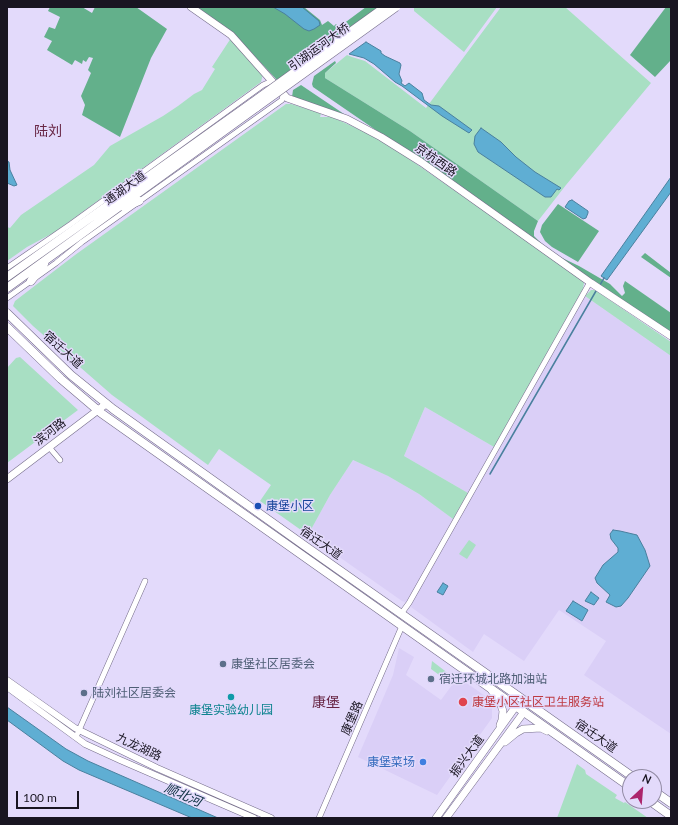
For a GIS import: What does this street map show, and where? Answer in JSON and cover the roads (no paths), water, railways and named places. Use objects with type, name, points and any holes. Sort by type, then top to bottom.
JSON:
[{"type":"main road","name":"京杭西路","points":[[190,7],[231,35],[284,95],[299,103],[347,119],[381,137],[421,162],[590,282],[671,336]]},
{"type":"main road","name":"引湖运河大桥","points":[[255,105],[385,7]]},
{"type":"main road","name":"引湖运河大桥","points":[[255,105],[396,7]]},
{"type":"main road","name":"通湖大道","points":[[7,288],[114,211],[255,105]]},
{"type":"main road","name":"通湖大道","points":[[9,272],[255,105]]},
{"type":"main road","points":[[114,211],[139,201]]},
{"type":"main road","points":[[62,230],[86,220]]},
{"type":"main road","points":[[31,281],[47,259]]},
{"type":"main road","points":[[9,272],[19,279]]},
{"type":"main road","name":"宿迁大道","points":[[7,313],[71,375],[106,404],[622,769]]},
{"type":"main road","name":"宿迁大道","points":[[7,327],[61,379],[98,410],[622,781]]},
{"type":"main road","name":"滨河路","points":[[7,478],[106,404]]},
{"type":"main road","points":[[476,678],[499,700],[503,711],[500,725],[485,750]]},
{"type":"main road","name":"振兴大道","points":[[436,818],[516,706]]},
{"type":"main road","name":"振兴大道","points":[[446,818],[524,712]]},
{"type":"main road","points":[[491,756],[516,733],[523,729],[541,728],[563,739]]},
{"type":"main road","points":[[662,797],[671,803]]},
{"type":"main road","points":[[661,809],[671,816]]},
{"type":"street","points":[[9,272],[62,230],[263,85],[272,81]]},
{"type":"street","points":[[7,298],[82,242],[282,100],[284,95]]},
{"type":"street","points":[[401,614],[409,603],[590,282]]},
{"type":"street","points":[[49,447],[60,460]]},
{"type":"street","points":[[76,737],[145,581]]},
{"type":"street","name":"康堡路","points":[[319,818],[402,626]]},
{"type":"street","name":"九龙湖路","points":[[7,680],[79,730],[157,768],[271,818]]},
{"type":"street","name":"九龙湖路","points":[[7,687],[85,744],[254,818]]},
{"type":"water","points":[[273,7],[302,7],[319,21],[320,25],[309,31]]},
{"type":"water","points":[[366,42],[381,51],[381,53],[385,56],[400,63],[399,74],[402,81],[401,83],[405,86],[409,83],[422,93],[424,100],[431,105],[439,106],[472,130],[469,133],[442,116],[395,82],[374,64],[364,58],[349,54]]},
{"type":"water","points":[[481,128],[501,142],[516,157],[535,172],[561,188],[559,190],[557,189],[551,197],[545,197],[478,152],[474,144],[475,136]]},
{"type":"water","points":[[7,161],[9,162],[10,170],[17,185],[14,186],[7,183]]},
{"type":"water","points":[[671,177],[671,192],[607,280],[601,276]]},
{"type":"water","points":[[572,200],[588,211],[586,218],[583,219],[565,207],[569,201]]},
{"type":"water","points":[[613,530],[637,535],[645,550],[650,566],[628,598],[621,606],[616,607],[606,602],[610,595],[597,583],[595,578],[603,565],[618,552],[618,548],[611,539],[610,534]]},
{"type":"water","points":[[443,583],[448,586],[443,595],[437,592]]},
{"type":"water","points":[[591,592],[599,598],[594,605],[585,601]]},
{"type":"water","points":[[573,601],[588,610],[582,621],[566,611]]},
{"type":"water","points":[[7,707],[66,749],[88,761],[218,818],[192,818],[79,770],[63,761],[7,720]]},
{"type":"waterway","points":[[600,285],[604,278]]},
{"type":"waterway","points":[[490,474],[596,291]]},
{"type":"place","name":"康堡小区","points":[[258,506]]},
{"type":"place","name":"康堡社区居委会","points":[[223,664]]},
{"type":"place","name":"宿迁环城北路加油站","points":[[431,679]]},
{"type":"place","name":"陆刘社区居委会","points":[[84,693]]},
{"type":"place","name":"康堡实验幼儿园","points":[[231,697]]},
{"type":"place","name":"康堡小区社区卫生服务站","points":[[463,702]]},
{"type":"place","name":"康堡菜场","points":[[423,762]]},
{"type":"district","name":"陆刘","points":[[48,131]]},
{"type":"district","name":"康堡","points":[[326,702]]},
{"type":"water label","name":"顺北河","points":[[183,795]]}]
